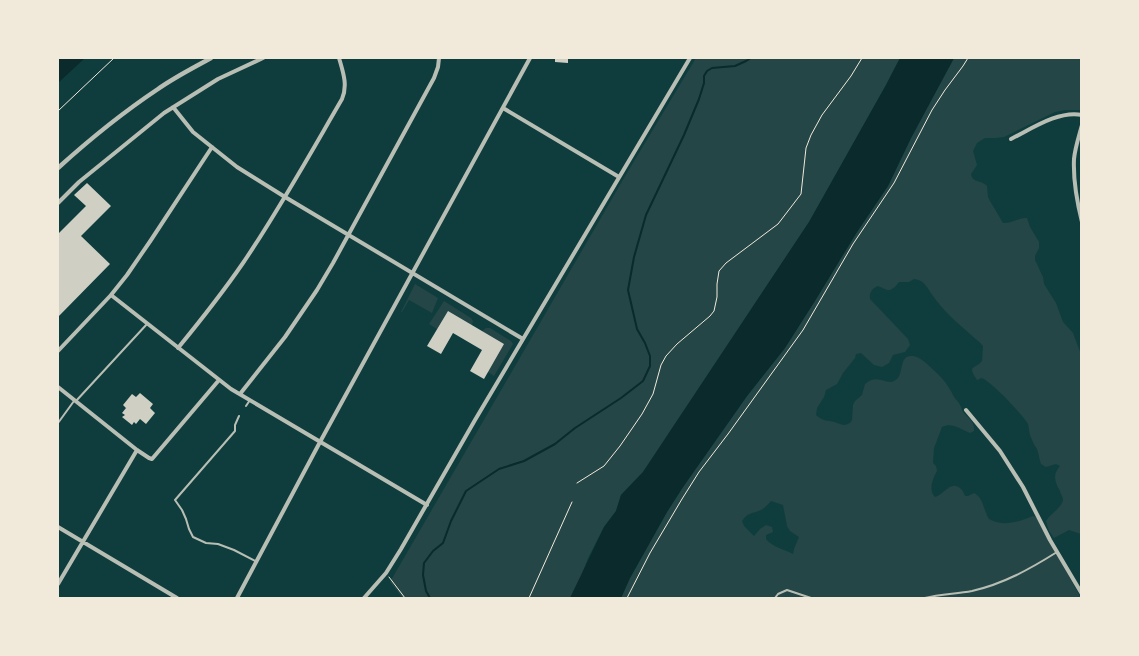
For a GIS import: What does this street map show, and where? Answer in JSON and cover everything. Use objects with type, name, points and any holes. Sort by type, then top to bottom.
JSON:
[{"type":"street","points":[[58,168],[134,105],[172,80],[211,58]]},
{"type":"street","points":[[58,203],[79,182],[138,132],[173,107],[218,79],[263,58]]},
{"type":"street","points":[[178,348],[229,283],[265,230],[345,93],[345,81],[339,58]]},
{"type":"street","points":[[240,394],[300,316],[349,235],[434,78],[439,58]]},
{"type":"street","points":[[237,598],[530,58]]},
{"type":"street","points":[[364,598],[386,573],[689,58]]},
{"type":"street","points":[[173,107],[193,132],[237,166],[285,197],[523,339]]},
{"type":"street","points":[[503,108],[619,177]]},
{"type":"street","points":[[1011,138],[1067,113],[1082,115]]},
{"type":"street","points":[[1082,125],[1074,157],[1074,170],[1078,209],[1082,222]]},
{"type":"street","points":[[58,351],[111,296],[127,275],[212,147]]},
{"type":"street","points":[[111,296],[219,380],[240,394],[426,505]]},
{"type":"street","points":[[58,387],[137,450],[152,459],[219,380]]},
{"type":"street","points":[[966,410],[1000,451],[1023,487],[1057,552],[1082,594]]},
{"type":"street","points":[[58,584],[137,450]]},
{"type":"street","points":[[58,527],[177,598]]},
{"type":"lane","points":[[58,423],[147,324]]},
{"type":"lane","points":[[246,406],[250,400]]},
{"type":"lane","points":[[239,416],[235,425],[235,431],[175,500],[182,510],[193,537],[206,543],[218,544],[234,550],[257,562]]},
{"type":"lane","points":[[925,598],[970,591],[1008,580],[1057,552]]},
{"type":"lane","points":[[774,598],[787,590],[811,598]]},
{"type":"path","points":[[58,111],[114,58]]},
{"type":"path","points":[[578,483],[604,466],[620,446],[653,394],[661,365],[666,356],[714,311],[719,272],[726,263],[778,224],[800,194],[806,148],[811,135],[822,115],[862,58]]},
{"type":"path","points":[[627,598],[652,548],[686,492],[803,330],[854,244],[894,183],[932,110],[968,58]]},
{"type":"path","points":[[528,598],[572,502]]},
{"type":"path","points":[[386,573],[405,598]]},
{"type":"shaded area","points":[[58,58],[85,58],[58,83]]},
{"type":"shaded area","points":[[696,58],[900,58],[809,222],[643,472],[621,495],[616,511],[604,527],[588,558],[574,598],[403,598],[390,582],[624,178]]},
{"type":"shaded area","points":[[900,58],[954,58],[911,138],[888,186],[785,348],[747,396],[683,487],[630,578],[621,598],[570,598],[604,527],[616,511],[621,495],[643,472],[809,222]]},
{"type":"shaded area","points":[[954,58],[1081,58],[1081,110],[1055,112],[1004,137],[985,138],[977,143],[973,151],[977,165],[971,174],[973,179],[987,186],[988,197],[1003,223],[1027,218],[1039,242],[1035,260],[1043,277],[1044,284],[1056,303],[1063,322],[1073,333],[1082,357],[1081,534],[1069,530],[1054,538],[1049,531],[1046,521],[1061,505],[1063,499],[1055,479],[1056,472],[1060,466],[1056,464],[1046,467],[1041,464],[1025,420],[991,384],[981,378],[977,380],[972,370],[982,361],[983,346],[945,311],[921,281],[914,279],[909,282],[899,282],[890,290],[878,286],[873,289],[870,299],[908,339],[910,345],[905,352],[893,355],[889,363],[882,367],[874,365],[861,353],[856,354],[837,384],[826,390],[817,408],[816,415],[824,420],[842,425],[850,423],[853,405],[862,395],[865,384],[874,379],[893,381],[899,376],[905,358],[912,356],[921,359],[945,382],[974,428],[974,431],[970,433],[949,425],[942,427],[934,448],[933,463],[937,471],[932,484],[932,491],[935,497],[951,487],[957,486],[965,496],[974,493],[977,495],[982,501],[989,519],[1000,523],[1011,523],[1033,516],[1036,517],[1081,598],[621,598],[667,512],[747,396],[785,348],[888,186],[911,138]],"holes":[[[771,501],[783,505],[787,526],[790,531],[799,537],[793,554],[775,546],[766,539],[766,535],[773,532],[772,527],[766,525],[754,536],[744,526],[742,521],[748,515],[762,509]]]},
{"type":"shaded area","points":[[415,284],[438,298],[432,313],[409,300],[401,312]]},
{"type":"shaded area","points":[[444,301],[471,318],[473,321],[472,325],[437,329],[429,324]]},
{"type":"shaded area","points":[[490,328],[513,344],[494,376],[488,372],[482,331]]},
{"type":"building","points":[[550,58],[568,58],[568,63],[555,62],[555,59]]},
{"type":"building","points":[[87,183],[111,206],[81,236],[110,264],[58,317],[58,234],[86,206],[74,195]]},
{"type":"building","points":[[448,311],[504,344],[484,379],[470,371],[482,350],[453,333],[441,354],[427,346]]},
{"type":"building","points":[[140,393],[153,404],[150,408],[155,413],[146,424],[140,419],[136,424],[134,422],[132,425],[122,417],[125,415],[122,413],[126,408],[123,405],[132,394],[136,397]]},
{"type":"waterway","points":[[430,598],[426,591],[423,575],[424,563],[433,551],[443,543],[451,521],[466,491],[499,469],[524,461],[555,444],[643,381],[650,366],[650,356],[637,329],[628,290],[634,257],[646,215],[684,135],[699,99],[704,76],[707,71],[712,68],[735,66],[751,58]]}]
